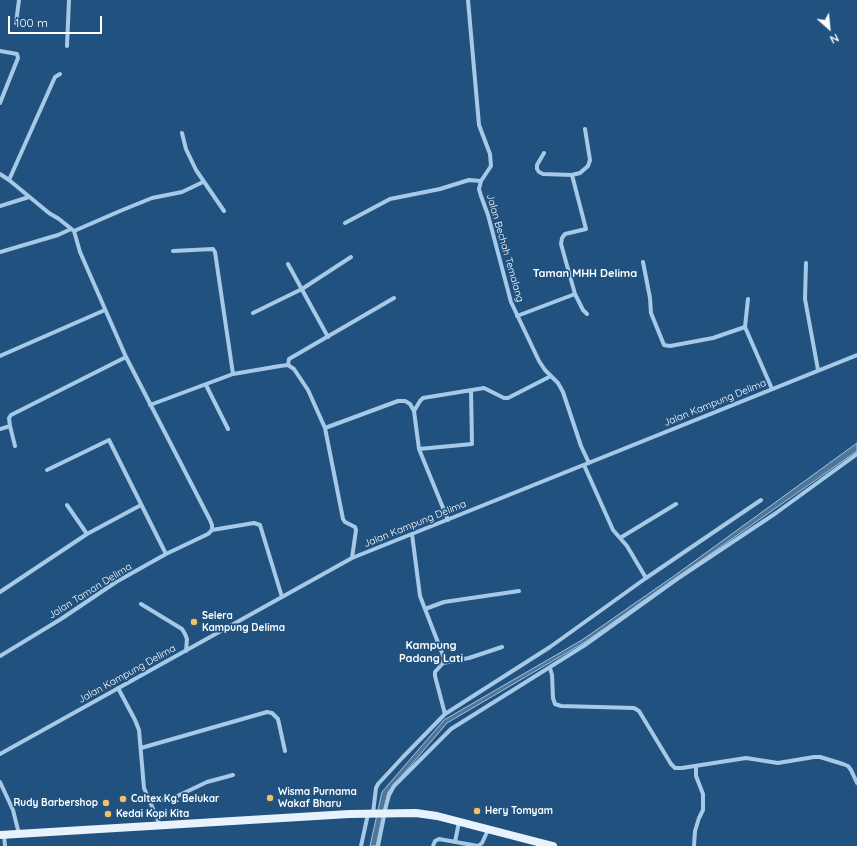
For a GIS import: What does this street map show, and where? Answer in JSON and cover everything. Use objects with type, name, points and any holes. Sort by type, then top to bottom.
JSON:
[{"type":"main road","points":[[2,835],[384,812],[416,813],[458,822],[549,846]]},
{"type":"street","points":[[16,23],[19,0]]},
{"type":"street","points":[[67,46],[69,0]]},
{"type":"street","points":[[345,223],[390,199],[440,189],[469,180],[481,181],[491,166],[490,154],[479,125],[468,0]]},
{"type":"street","points":[[0,51],[17,54],[18,61],[0,104]]},
{"type":"street","points":[[9,180],[55,77],[60,74]]},
{"type":"street","points":[[544,153],[537,165],[539,172],[543,174],[572,175],[580,173],[585,170],[590,160],[585,129]]},
{"type":"street","points":[[182,133],[186,150],[203,182],[224,211]]},
{"type":"street","points":[[0,174],[73,230],[80,252],[126,357],[210,520],[212,530],[254,523],[260,525],[282,597]]},
{"type":"street","points":[[572,175],[586,229],[565,234],[562,238],[561,244],[575,294],[583,310],[587,314]]},
{"type":"street","name":"Jalan Bechah Temalang","points":[[481,181],[479,188],[480,196],[488,215],[508,293],[539,361],[558,383],[563,392],[581,446],[589,463]]},
{"type":"street","points":[[0,252],[73,230],[152,198],[182,192],[203,182]]},
{"type":"street","points":[[0,206],[29,197]]},
{"type":"street","points":[[173,251],[213,249],[215,252],[233,374]]},
{"type":"street","points":[[253,313],[302,289],[351,257]]},
{"type":"street","points":[[643,262],[650,298],[651,313],[664,345],[670,346],[713,338],[745,327]]},
{"type":"street","points":[[806,263],[805,299],[818,370]]},
{"type":"street","points":[[288,264],[328,337]]},
{"type":"street","points":[[518,316],[575,294]]},
{"type":"street","points":[[288,366],[289,359],[394,298]]},
{"type":"street","points":[[748,299],[745,327],[772,389]]},
{"type":"street","points":[[0,356],[105,310]]},
{"type":"street","name":"Jalan Kampung Delima","points":[[0,754],[352,558],[857,355]]},
{"type":"street","points":[[15,446],[10,426],[10,415],[126,357]]},
{"type":"street","points":[[150,405],[233,374],[261,368],[288,366],[294,369],[308,390],[325,428],[343,519],[356,530],[352,558]]},
{"type":"street","points":[[414,411],[422,399],[485,388],[504,398],[508,398],[551,376]]},
{"type":"street","points":[[206,385],[228,429]]},
{"type":"street","points":[[419,449],[472,444],[471,390]]},
{"type":"street","points":[[325,428],[398,401],[405,401],[410,404],[414,411],[419,449],[448,520]]},
{"type":"street","points":[[0,429],[10,426]]},
{"type":"street","points":[[47,470],[108,440],[166,554]]},
{"type":"street","points":[[378,846],[384,812],[389,795],[394,786],[451,729],[585,645],[677,579],[776,513],[857,454]]},
{"type":"street","points":[[584,465],[613,530],[627,546],[646,578]]},
{"type":"street","points":[[360,846],[371,813],[378,784],[445,714],[550,647],[646,578],[761,500]]},
{"type":"street","points":[[620,538],[676,504]]},
{"type":"street","points":[[66,505],[87,534]]},
{"type":"street","points":[[0,592],[87,534],[141,505]]},
{"type":"street","name":"Jalan Taman Delima","points":[[0,656],[61,619],[116,582],[166,554],[208,534],[212,530]]},
{"type":"street","points":[[412,534],[420,596],[443,655],[443,663]]},
{"type":"street","points":[[425,609],[444,602],[519,591]]},
{"type":"street","points":[[141,604],[182,629],[187,639],[186,651]]},
{"type":"street","points":[[445,714],[435,672],[443,663],[469,658],[502,647]]},
{"type":"street","points":[[550,668],[555,704],[561,706],[634,708],[639,711],[672,766],[677,768],[747,758],[778,763],[820,757],[848,766],[857,783]]},
{"type":"street","points":[[118,688],[135,720],[141,748],[144,788],[160,825]]},
{"type":"street","points":[[141,748],[267,712],[272,713],[278,719],[285,751]]},
{"type":"street","points":[[694,846],[695,831],[703,810],[703,794],[696,776],[696,766]]},
{"type":"street","points":[[150,801],[169,800],[207,782],[233,775]]},
{"type":"street","points":[[0,782],[13,810],[19,835]]},
{"type":"street","points":[[455,842],[458,822]]},
{"type":"street","points":[[433,846],[435,841],[439,839],[478,846],[482,844],[488,830]]},
{"type":"street","points":[[2,835],[5,846]]},
{"type":"water","points":[[857,443],[857,451],[585,642],[447,723],[388,792],[376,846],[370,846],[382,792],[444,720],[582,640],[674,576]]},
{"type":"place","name":"Selera Kampung Delima","points":[[194,622]]},
{"type":"place","name":"Wisma Purnama Wakaf Bharu","points":[[270,798]]},
{"type":"place","name":"Caltex Kg. Belukar","points":[[123,799]]},
{"type":"place","name":"Rudy Barbershop","points":[[106,803]]},
{"type":"place","name":"Hery Tomyam","points":[[477,811]]},
{"type":"place","name":"Kedai Kopi Kita","points":[[108,814]]},
{"type":"district","name":"Taman MHH Delima","points":[[585,274]]},
{"type":"district","name":"Kampung Padang Lati","points":[[431,652]]}]
